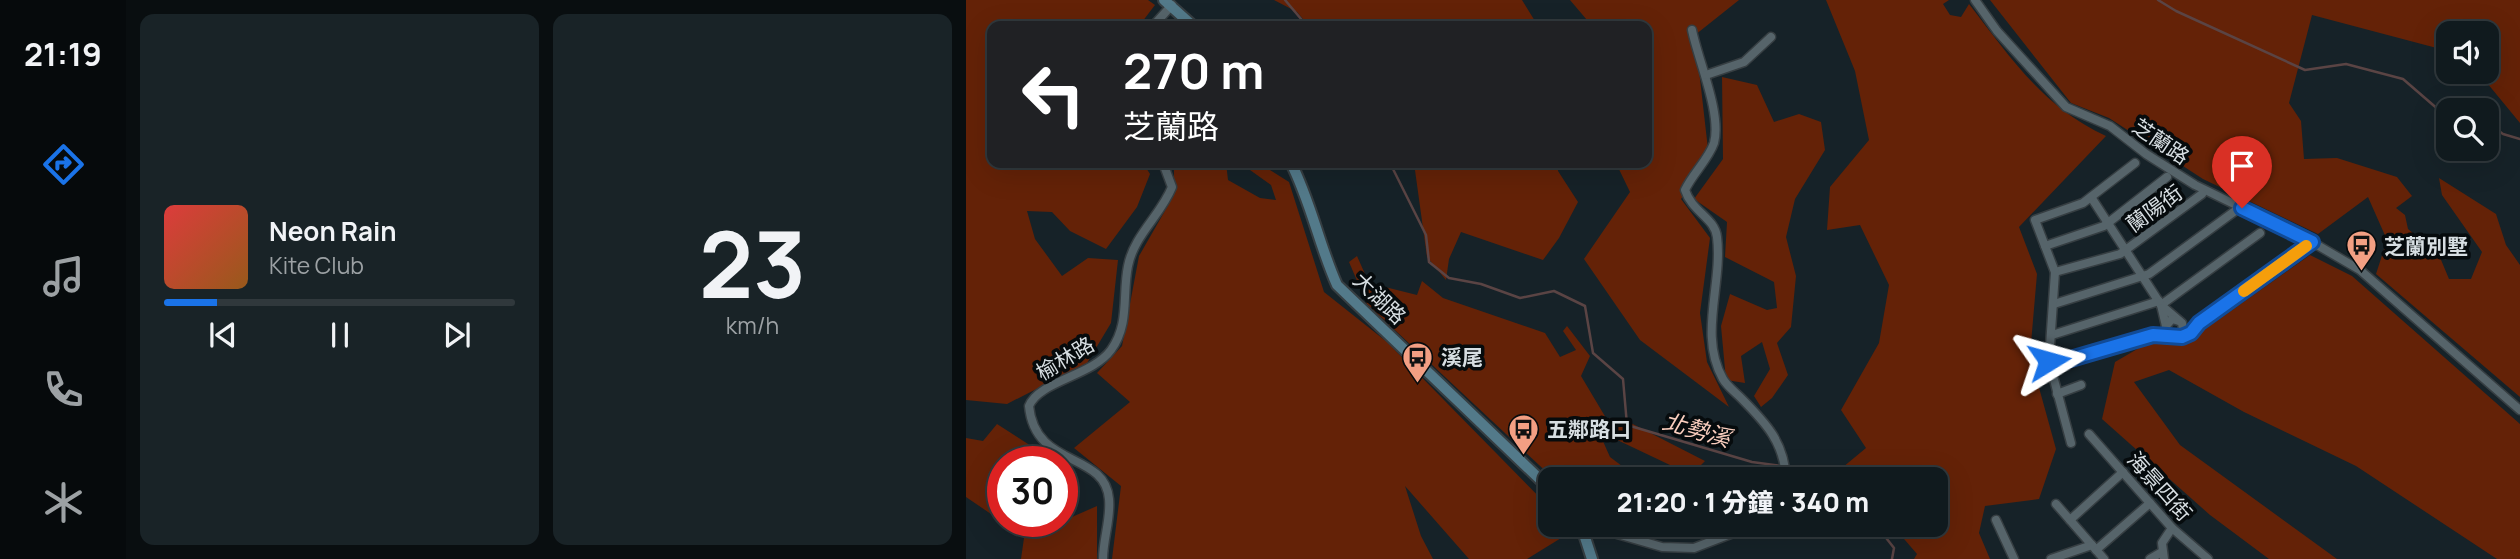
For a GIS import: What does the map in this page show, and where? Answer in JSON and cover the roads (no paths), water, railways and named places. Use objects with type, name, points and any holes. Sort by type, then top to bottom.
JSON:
[{"type":"street","name":"芝蘭路","points":[[1975,0],[1997,31],[2066,107],[2110,125],[2146,154],[2195,185],[2312,242],[2360,270],[2520,410]]},
{"type":"street","points":[[1156,21],[1168,3],[1188,21]]},
{"type":"street","points":[[1692,30],[1698,63],[1706,75],[1715,131],[1713,143],[1685,190],[1690,204],[1708,219],[1717,233],[1718,258],[1710,346],[1723,381],[1778,440],[1786,467]]},
{"type":"street","points":[[1706,75],[1744,62],[1771,37]]},
{"type":"street","points":[[2071,443],[2050,365],[2055,272],[2035,220],[2083,203],[2135,163]]},
{"type":"street","name":"榆林路","points":[[1103,559],[1109,500],[1106,488],[1093,470],[1056,454],[1042,442],[1029,406],[1032,399],[1047,389],[1099,363],[1114,346],[1126,311],[1128,267],[1132,254],[1139,236],[1172,187],[1165,168]]},
{"type":"street","name":"大湖路","points":[[1294,168],[1305,191],[1325,258],[1337,285],[1538,478]]},
{"type":"street","name":"蘭陽街","points":[[2045,246],[2108,223],[2167,177]]},
{"type":"street","name":"蘭陽街","points":[[2055,272],[2126,250],[2202,194]]},
{"type":"street","name":"蘭陽街","points":[[2091,197],[2160,303],[2180,322]]},
{"type":"street","points":[[2054,304],[2143,277],[2235,211]]},
{"type":"street","points":[[2052,335],[2160,303],[2260,233]]},
{"type":"street","points":[[2050,365],[2153,335],[2174,337],[2191,333],[2199,323],[2312,242]]},
{"type":"street","name":"蘭陽街","points":[[2160,303],[2167,333],[2174,337]]},
{"type":"street","points":[[2165,326],[2172,319],[2199,323]]},
{"type":"street","points":[[2174,337],[2182,333],[2180,322]]},
{"type":"street","points":[[2057,394],[2081,386]]},
{"type":"street","name":"海景四街","points":[[2089,434],[2172,528],[2208,559]]},
{"type":"street","points":[[2070,520],[2123,472]]},
{"type":"street","points":[[2051,559],[2094,548],[2150,503]]},
{"type":"street","points":[[2056,504],[2104,559]]},
{"type":"street","points":[[1997,520],[2014,559]]},
{"type":"street","points":[[2150,559],[2163,555],[2162,543],[2172,528]]},
{"type":"street","points":[[1585,537],[1592,559]]},
{"type":"street","points":[[1627,537],[1662,547],[1694,548],[1723,537]]},
{"type":"waterway","name":"北勢溪","points":[[1285,0],[1303,21]]},
{"type":"waterway","points":[[2158,0],[2176,11],[2305,70],[2346,64],[2403,79],[2436,108]]},
{"type":"waterway","points":[[2499,131],[2520,139]]},
{"type":"waterway","name":"北勢溪","points":[[1392,168],[1426,235],[1429,262],[1449,278],[1481,284],[1520,298],[1554,291],[1585,306],[1593,353],[1623,379],[1627,425],[1752,462],[1789,467]]},
{"type":"waterway","name":"北勢溪","points":[[1885,537],[1894,548],[1892,559]]},
{"type":"place","name":"芝蘭別墅","points":[[2361,273]]},
{"type":"place","name":"溪尾","points":[[1418,384]]},
{"type":"place","name":"五鄰路口","points":[[1524,456]]}]
